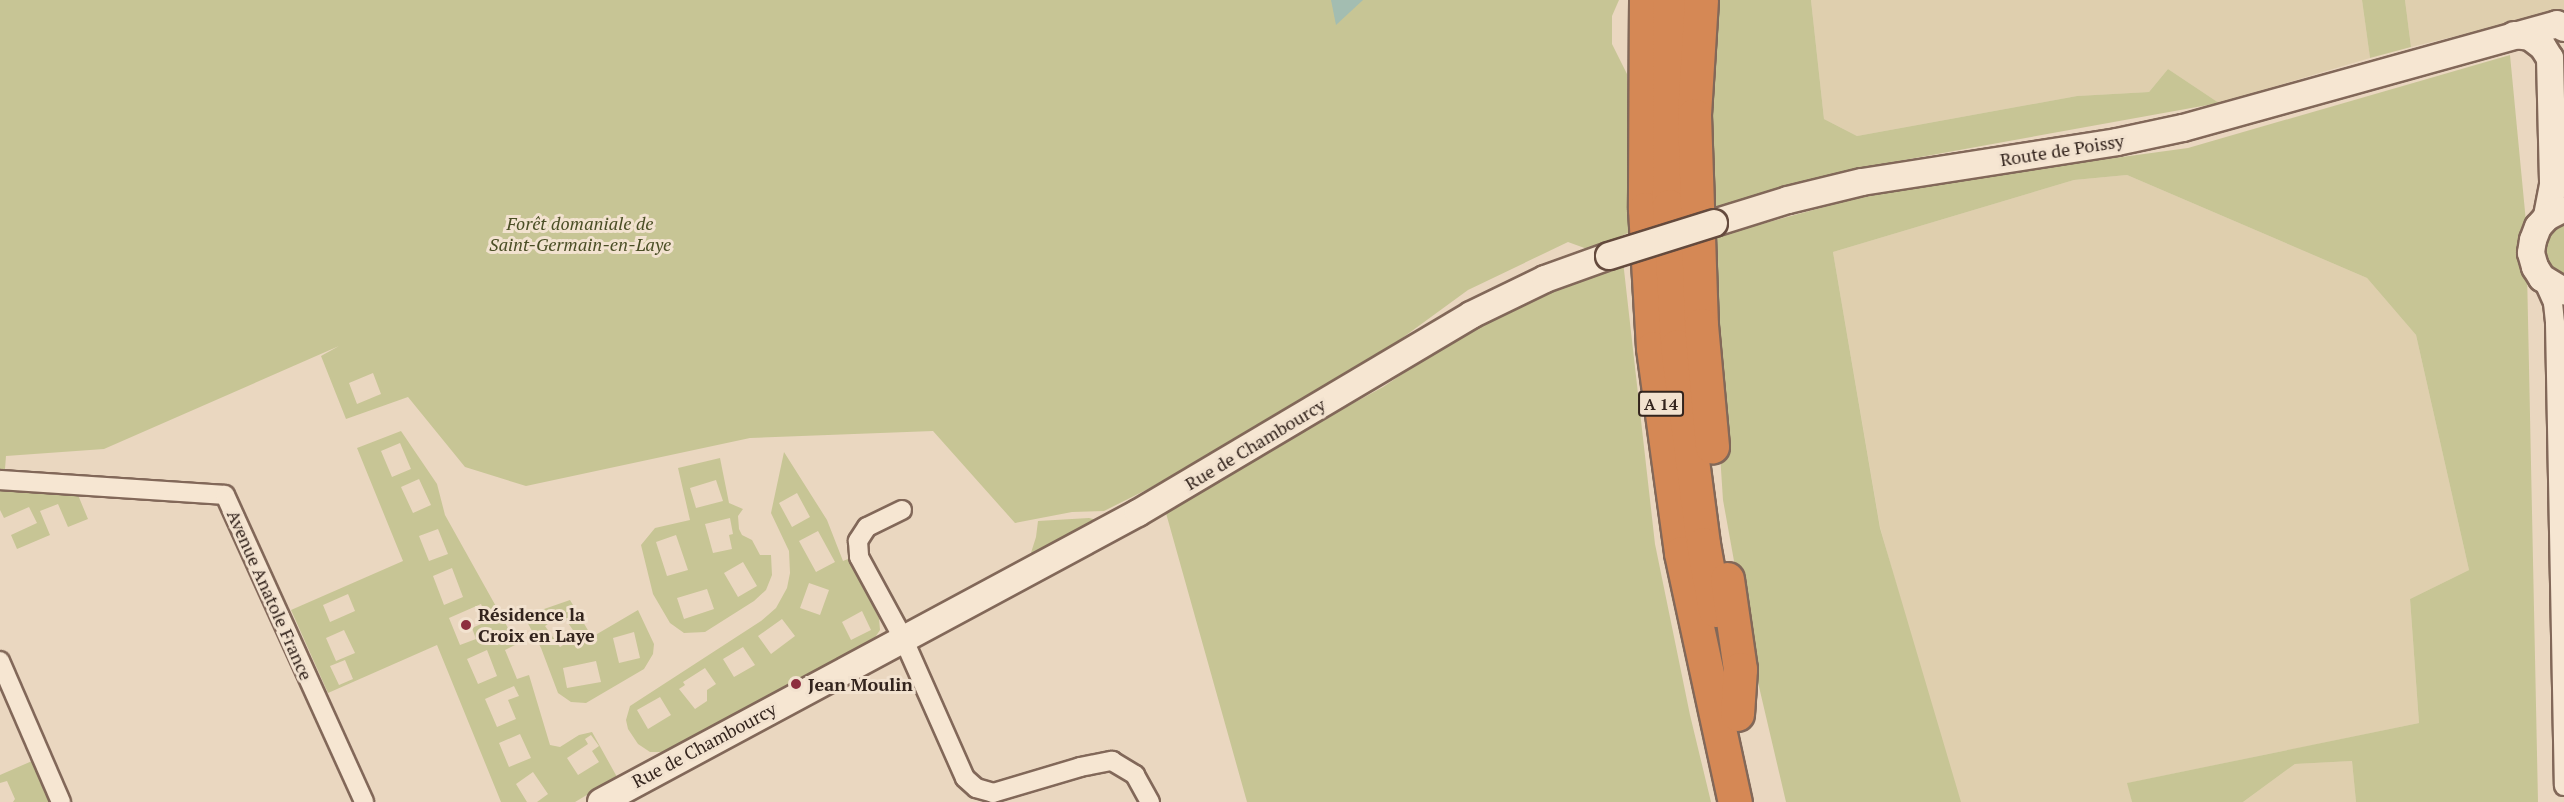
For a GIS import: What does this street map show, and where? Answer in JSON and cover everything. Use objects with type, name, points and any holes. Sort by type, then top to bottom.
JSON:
[{"type":"highway","name":"A 14","points":[[1646,0],[1645,208],[1653,348],[1681,553],[1735,802]]},
{"type":"highway","name":"A 14","points":[[1670,0],[1669,206],[1677,346],[1703,544],[1722,650],[1758,802]]},
{"type":"highway","points":[[1701,0],[1694,115],[1701,325],[1719,530],[1740,669],[1737,714]]},
{"type":"street","name":"Route de Poissy","points":[[1609,256],[1788,200],[1862,182],[2117,142],[2183,128],[2514,35],[2562,25]]},
{"type":"street","points":[[2514,35],[2530,37],[2543,47],[2550,58],[2553,185],[2556,213],[2538,227],[2532,246],[2535,267],[2553,303],[2555,323],[2564,786]]},
{"type":"street","name":"Rue de Chambourcy","points":[[601,802],[1138,513],[1470,315],[1545,279],[1609,256]]},
{"type":"street","points":[[2542,278],[2564,291]]},
{"type":"street","name":"Avenue Anatole France","points":[[0,480],[225,495],[364,802]]},
{"type":"street","points":[[902,510],[867,527],[858,541],[859,556],[903,638],[965,778],[976,788],[993,793],[1080,767],[1112,761],[1135,775],[1150,802]]},
{"type":"street","points":[[0,661],[61,802]]},
{"type":"shaded area","points":[[1331,0],[1363,0],[1336,25]]},
{"type":"shaded area","points":[[1811,0],[2362,0],[2370,58],[2219,103],[2168,69],[2149,92],[2077,96],[1857,136],[1824,119]]},
{"type":"shaded area","points":[[2405,0],[2564,0],[2564,10],[2411,47]]},
{"type":"shaded area","points":[[2127,175],[2367,278],[2416,335],[2469,570],[2410,599],[2419,723],[2128,783],[2132,802],[1957,802],[1880,527],[1833,252],[2074,180]]},
{"type":"shaded area","points":[[2352,761],[2356,802],[2243,802],[2295,764]]},
{"type":"green space","name":"Forêt domaniale de Saint-Germain-en-Laye","points":[[0,0],[1619,0],[1612,16],[1612,44],[1627,74],[1630,232],[1590,250],[1568,242],[1468,290],[1368,363],[1148,489],[1104,511],[1072,512],[1015,523],[933,431],[750,438],[526,486],[465,467],[408,397],[346,419],[321,356],[339,346],[104,449],[6,456],[5,469],[0,469]],"holes":[[[373,373],[381,394],[357,404],[349,383]]]},
{"type":"green space","points":[[1710,0],[1811,0],[1824,119],[1857,136],[2077,96],[2149,92],[2168,69],[2219,103],[1860,168],[1703,210]]},
{"type":"green space","points":[[2362,0],[2405,0],[2411,47],[2370,58]]},
{"type":"green space","points":[[2510,55],[2526,222],[2538,802],[2356,802],[2352,761],[2295,764],[2243,802],[2132,802],[2127,783],[2419,723],[2410,599],[2469,570],[2416,335],[2367,278],[2127,175],[2074,180],[1833,252],[1880,528],[1961,802],[1786,802],[1749,644],[1723,500],[1706,239],[1854,199],[1975,177],[2188,148]]},
{"type":"green space","points":[[2564,222],[2564,280],[2553,276],[2542,254],[2545,236],[2551,229]]},
{"type":"green space","points":[[1623,261],[1655,544],[1690,715],[1711,802],[1247,802],[1164,506],[1383,387],[1470,329],[1547,288]]},
{"type":"green space","points":[[401,431],[437,484],[445,515],[517,644],[505,650],[517,679],[529,675],[550,745],[560,747],[579,735],[592,732],[617,777],[575,802],[537,802],[548,794],[533,772],[516,784],[527,802],[501,802],[437,645],[328,693],[291,610],[403,561],[357,448]],"holes":[[[400,443],[411,469],[392,477],[381,451]],[[419,479],[431,505],[413,513],[401,487]],[[438,529],[448,554],[429,561],[419,536]],[[452,568],[463,597],[444,605],[433,576]],[[348,594],[355,611],[330,622],[323,605]],[[481,604],[488,621],[472,628],[476,639],[460,645],[449,618]],[[344,630],[355,653],[336,661],[326,638]],[[487,650],[497,676],[478,684],[467,659]],[[345,660],[353,679],[339,685],[330,666]],[[514,686],[519,696],[508,700],[516,719],[497,727],[485,699]],[[520,734],[531,758],[509,767],[499,743]],[[591,735],[599,746],[592,751],[599,762],[578,775],[567,758],[588,744],[585,739]]]},
{"type":"green space","points":[[784,452],[827,520],[843,561],[848,559],[879,618],[880,630],[874,639],[663,752],[650,752],[638,744],[628,729],[626,720],[630,706],[761,621],[776,608],[787,588],[790,573],[789,551],[771,513]],"holes":[[[797,493],[810,517],[792,527],[779,503]],[[818,531],[835,562],[816,572],[799,541]],[[809,583],[829,590],[820,615],[800,608]],[[862,611],[871,630],[851,640],[842,622]],[[782,619],[795,636],[771,654],[758,636]],[[743,647],[755,665],[734,677],[723,659]],[[705,668],[716,684],[707,690],[707,701],[695,709],[679,689],[685,685],[683,682]],[[660,697],[671,715],[648,729],[637,710]]]},
{"type":"green space","points":[[720,458],[729,503],[743,509],[738,516],[742,535],[752,540],[760,555],[771,555],[772,575],[766,590],[754,601],[705,632],[684,633],[670,623],[653,594],[641,545],[655,528],[690,520],[678,468]],"holes":[[[716,480],[723,501],[696,508],[690,488]],[[730,518],[733,534],[729,535],[732,549],[713,553],[705,524]],[[676,535],[688,570],[667,576],[656,542]],[[743,562],[757,586],[738,597],[724,573]],[[707,589],[714,609],[684,619],[677,598]]]},
{"type":"green space","points":[[0,491],[78,495],[88,519],[68,527],[58,504],[40,511],[50,535],[17,549],[11,535],[37,523],[29,507],[4,518],[0,510]]},
{"type":"green space","points":[[1089,518],[1097,520],[1030,556],[1038,521]]},
{"type":"green space","points":[[570,600],[592,637],[638,610],[654,644],[653,654],[644,669],[586,703],[571,702],[558,693],[541,648],[524,616]],"holes":[[[562,614],[577,636],[560,647],[545,626]],[[634,632],[640,658],[619,663],[613,638]],[[596,661],[601,682],[567,688],[563,668]]]},
{"type":"green space","points":[[32,761],[51,802],[13,802],[15,799],[7,781],[0,783],[0,775]]},
{"type":"place","name":"Résidence la Croix en Laye","points":[[466,625]]},
{"type":"place","name":"Jean Moulin","points":[[796,684]]}]
